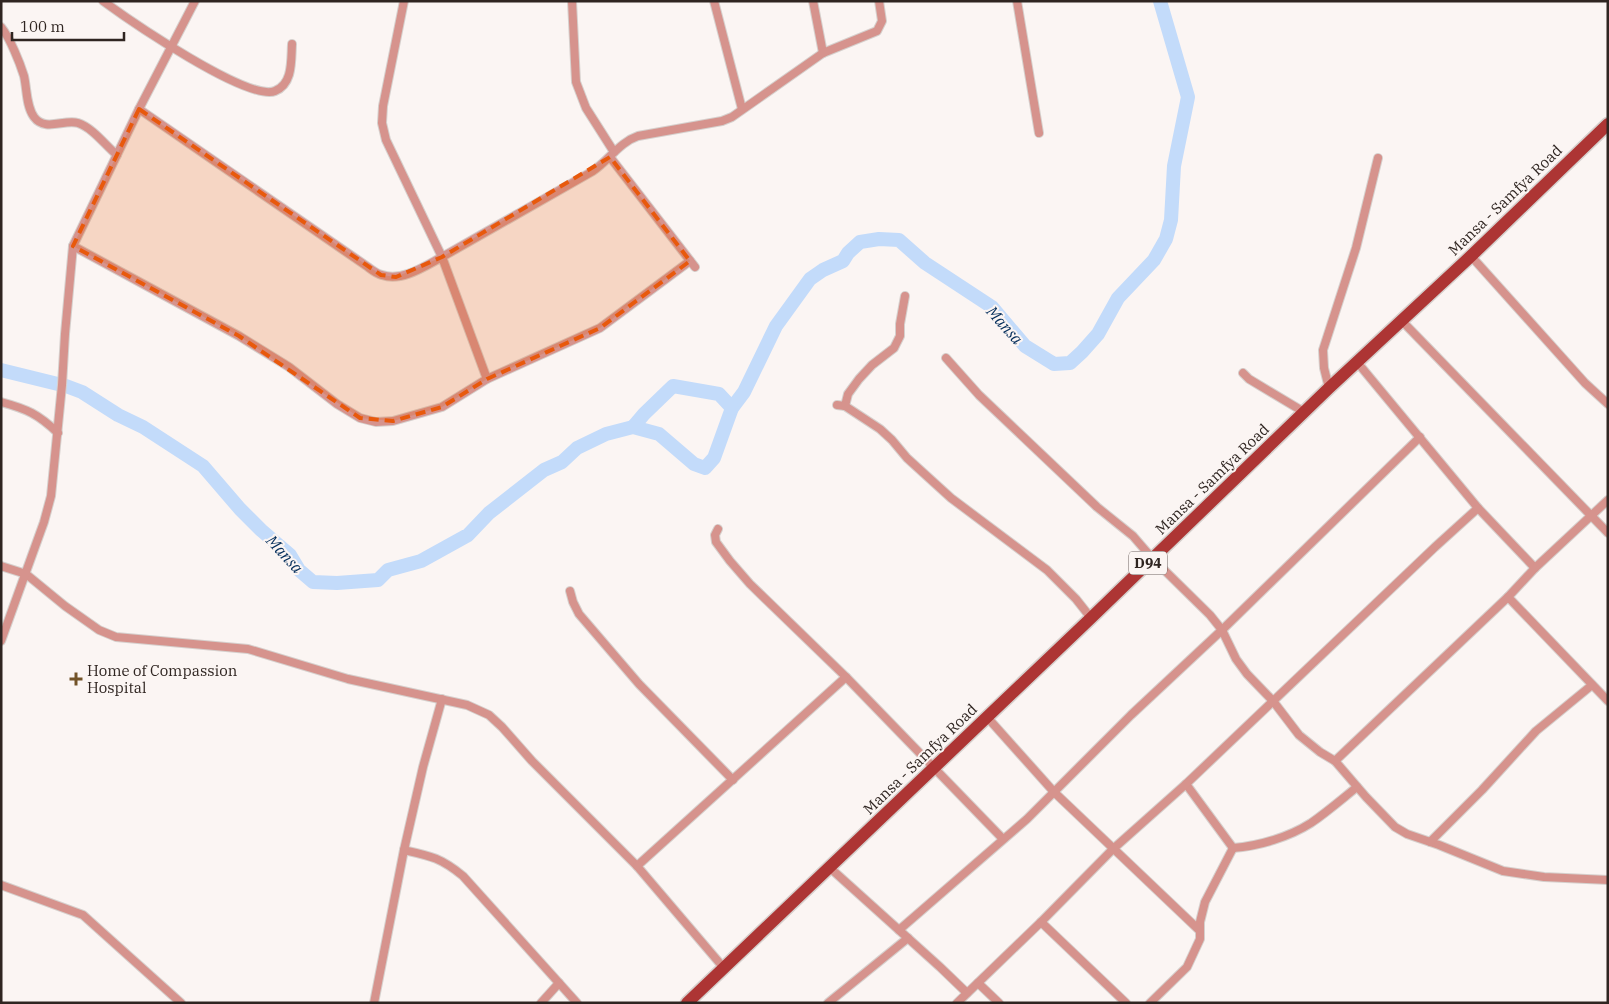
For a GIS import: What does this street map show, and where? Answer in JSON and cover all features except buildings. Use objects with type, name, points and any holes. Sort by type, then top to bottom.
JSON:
[{"type":"main road","name":"Mansa - Samfya Road","points":[[687,1003],[987,718],[1329,388],[1471,256],[1608,124]]},
{"type":"street","points":[[104,1],[171,48],[252,89],[268,93],[277,91],[288,81],[292,44]]},
{"type":"street","points":[[1,641],[44,522],[51,496],[73,246],[139,109],[195,1]]},
{"type":"street","points":[[404,1],[382,123],[386,140],[442,257],[487,379]]},
{"type":"street","points":[[73,246],[239,336],[289,367],[337,404],[360,418],[376,422],[393,421],[442,406],[487,379],[600,328],[693,264],[612,155],[586,108],[576,82],[572,1]]},
{"type":"street","points":[[714,1],[742,109]]},
{"type":"street","points":[[813,1],[823,53]]},
{"type":"street","points":[[139,109],[381,275],[396,277],[422,268],[594,171],[623,143],[638,136],[722,121],[732,117],[823,53],[877,31],[882,21],[879,1]]},
{"type":"street","points":[[1017,1],[1039,133]]},
{"type":"street","points":[[1,27],[23,74],[30,110],[34,118],[41,123],[49,124],[76,123],[92,132],[117,155]]},
{"type":"street","points":[[1329,388],[1324,368],[1324,350],[1356,248],[1378,158]]},
{"type":"street","points":[[1471,256],[1585,383],[1608,404]]},
{"type":"street","points":[[905,296],[900,336],[894,348],[872,365],[859,379],[841,406],[880,429],[907,458],[958,504],[1047,570],[1076,599],[1091,618]]},
{"type":"street","points":[[1401,320],[1608,533]]},
{"type":"street","points":[[946,358],[979,395],[1096,507],[1133,536],[1152,558],[1210,616],[1222,630],[1236,659],[1247,674],[1273,701],[1300,735],[1320,752],[1335,761],[1395,827],[1407,834],[1516,874],[1608,880]]},
{"type":"street","points":[[1357,362],[1478,508],[1535,568]]},
{"type":"street","points":[[1243,373],[1249,379],[1304,412]]},
{"type":"street","points":[[1,402],[33,412],[58,433]]},
{"type":"street","points":[[899,930],[1027,819],[1131,715],[1222,630],[1420,437]]},
{"type":"street","points":[[1335,761],[1508,597],[1590,515],[1608,500]]},
{"type":"street","points":[[957,1003],[1113,849],[1186,784],[1394,585],[1478,508]]},
{"type":"street","points":[[718,529],[715,535],[716,542],[750,584],[846,677],[1003,839]]},
{"type":"street","points":[[1,566],[26,574],[65,606],[99,630],[116,637],[248,649],[348,679],[442,699],[489,715],[502,726],[532,761],[637,866],[723,967]]},
{"type":"street","points":[[570,591],[573,602],[580,614],[638,684],[733,780]]},
{"type":"street","points":[[1508,597],[1608,701]]},
{"type":"street","points":[[637,866],[846,677]]},
{"type":"street","points":[[1430,842],[1482,790],[1518,748],[1592,684]]},
{"type":"street","points":[[374,1003],[404,850],[423,767],[442,699]]},
{"type":"street","points":[[987,718],[1054,792],[1199,930]]},
{"type":"street","points":[[1186,784],[1233,848]]},
{"type":"street","points":[[1233,848],[1246,847],[1288,835],[1310,823],[1357,787]]},
{"type":"street","points":[[1150,1003],[1187,967],[1200,939],[1199,930],[1206,902],[1233,848]]},
{"type":"street","points":[[404,850],[430,856],[449,864],[463,876],[578,1003]]},
{"type":"street","points":[[829,867],[967,993]]},
{"type":"street","points":[[1,885],[84,915],[181,1003]]},
{"type":"street","points":[[1041,922],[1126,1003]]},
{"type":"street","points":[[828,1003],[908,938]]},
{"type":"street","points":[[541,1003],[559,983]]},
{"type":"street","points":[[978,983],[999,1003]]},
{"type":"highlighted area","points":[[139,109],[368,267],[381,275],[396,277],[442,257],[610,157],[690,261],[600,328],[487,379],[442,407],[393,421],[360,418],[239,336],[73,246]]},
{"type":"waterway","name":"Mansa","points":[[1,370],[66,386],[82,392],[118,415],[143,427],[203,466],[240,509],[290,555],[299,570],[313,582],[337,583],[378,580],[388,570],[421,561],[468,535],[489,513],[544,470],[562,462],[577,448],[606,434],[633,427],[659,434],[694,464],[705,468],[714,458],[732,408],[744,392],[776,326],[810,279],[823,270],[843,261],[848,253],[860,242],[879,239],[899,240],[925,263],[992,307],[1025,346],[1054,364],[1070,363],[1098,334],[1118,298],[1154,260],[1166,239],[1171,220],[1174,166],[1188,97],[1160,1]]},
{"type":"waterway","name":"Mansa","points":[[633,427],[673,386],[719,394],[732,408]]},
{"type":"place","name":"Home of Compassion Hospital","points":[[76,679]]}]
